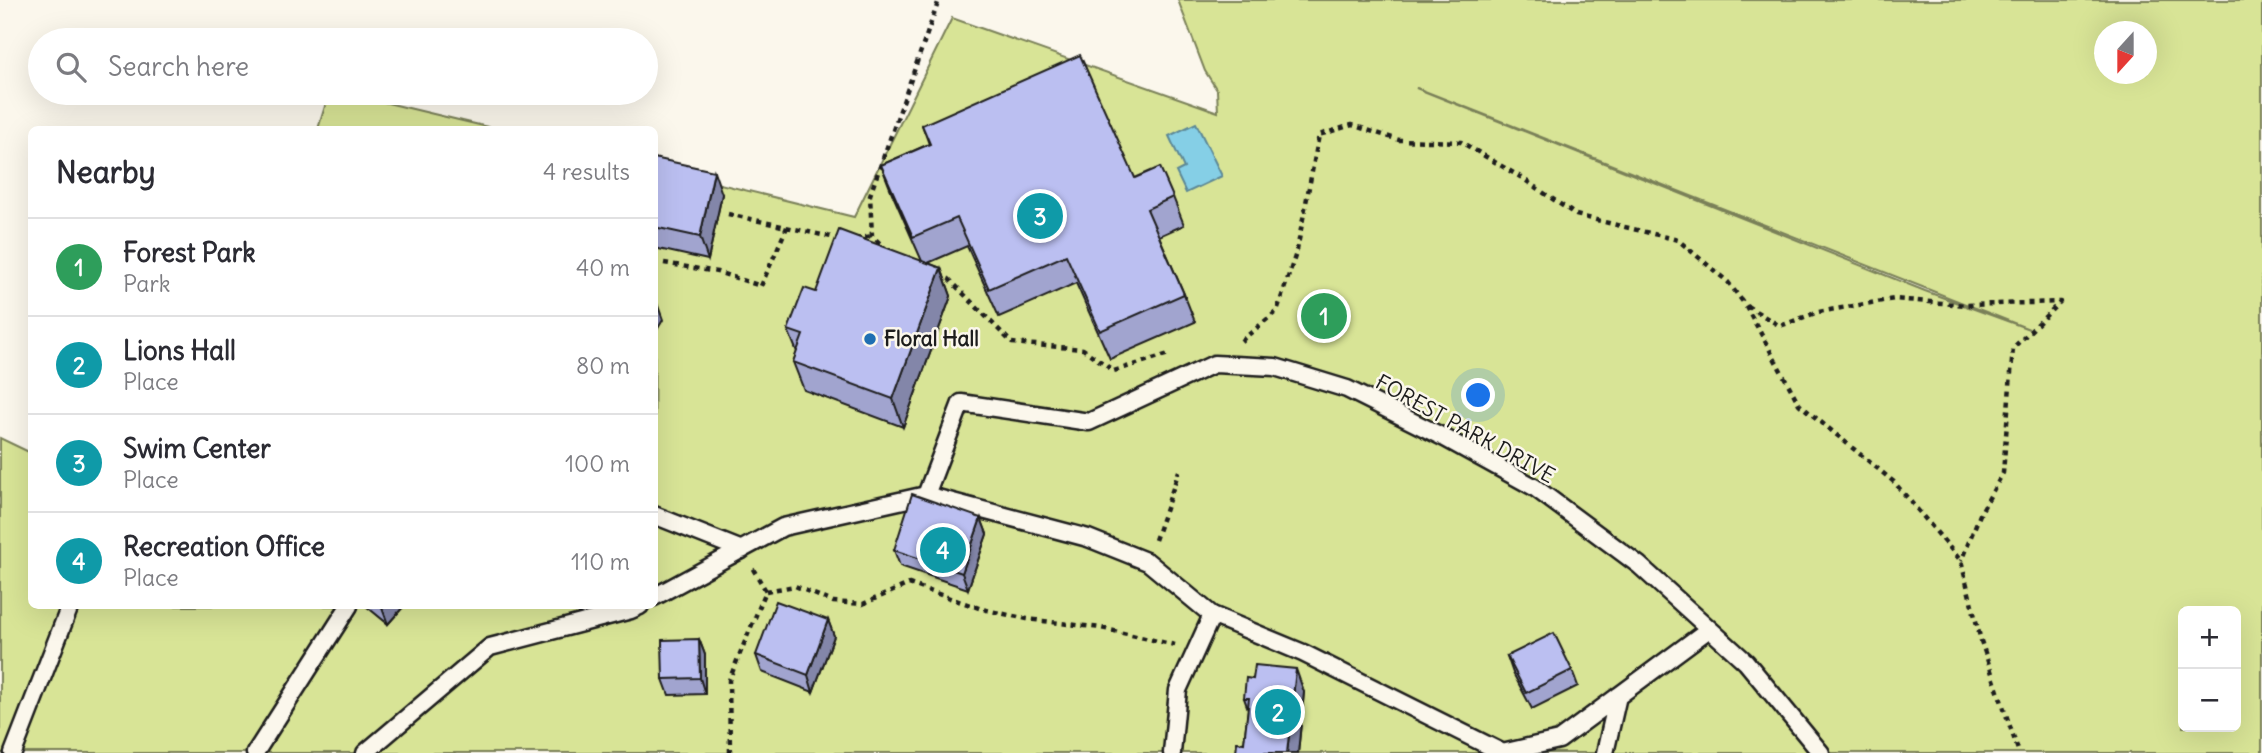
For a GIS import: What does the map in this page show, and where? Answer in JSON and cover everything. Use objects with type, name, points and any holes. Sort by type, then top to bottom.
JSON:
[{"type":"lane","name":"FOREST PARK DRIVE","points":[[926,495],[961,403],[1089,422],[1214,364],[1275,367],[1335,386],[1444,438],[1534,486],[1639,565],[1746,662],[1821,753]]},
{"type":"lane","points":[[658,595],[783,527],[926,495],[1087,538],[1148,562],[1212,615],[1303,653],[1503,753],[1559,740],[1709,628]]},
{"type":"lane","points":[[658,517],[742,550]]},
{"type":"lane","points":[[13,753],[69,609]]},
{"type":"lane","points":[[255,753],[347,609]]},
{"type":"lane","points":[[365,753],[490,647],[633,609]]},
{"type":"lane","points":[[1172,753],[1178,690],[1212,615]]},
{"type":"lane","points":[[1605,753],[1618,696]]},
{"type":"path","points":[[895,257],[872,236],[870,195],[939,0]]},
{"type":"path","points":[[1214,364],[1277,311],[1297,250],[1319,135],[1352,125],[1399,140],[1461,142],[1522,178],[1576,215],[1678,240],[1728,282],[1746,306],[1799,404],[1894,482],[1961,561],[1981,641],[2020,753]]},
{"type":"path","points":[[728,214],[845,240],[872,236]]},
{"type":"path","points":[[664,263],[717,272],[761,286],[787,227]]},
{"type":"path","points":[[927,270],[949,279],[1012,343],[1083,349],[1114,371],[1169,354]]},
{"type":"path","points":[[1746,306],[1780,326],[1818,312],[1894,299],[1966,305],[2060,302],[2013,348],[2003,473],[1981,512],[1961,561]]},
{"type":"path","points":[[1148,562],[1179,471]]},
{"type":"path","points":[[742,550],[766,591]]},
{"type":"path","points":[[766,591],[795,586],[833,602],[863,604],[909,584],[982,609],[1016,617],[1101,628],[1196,650]]},
{"type":"path","points":[[730,753],[729,680],[766,591]]},
{"type":"green space","points":[[1178,0],[2262,0],[2262,753],[0,753],[0,438],[28,452],[28,609],[658,609],[658,169],[854,217],[952,18],[1218,112],[1217,90],[1205,71]],"holes":[[[1416,88],[2029,329],[1925,291]]]},
{"type":"green space","points":[[325,105],[396,105],[484,126],[319,126]]},
{"type":"water","points":[[1196,123],[1222,176],[1186,193],[1176,172],[1184,168],[1169,136]]},
{"type":"building","points":[[1080,55],[1135,178],[1160,167],[1173,197],[1147,209],[1184,294],[1100,331],[1066,255],[989,289],[957,218],[913,237],[881,165],[930,144],[922,125]]},
{"type":"building","points":[[658,159],[714,171],[700,237],[658,228]]},
{"type":"building","name":"Floral Hall","points":[[839,230],[941,268],[893,399],[793,362],[803,335],[788,330],[804,288],[816,292]]},
{"type":"building","points":[[912,494],[981,518],[962,573],[894,550]]},
{"type":"building","points":[[776,601],[828,620],[808,675],[756,655]]},
{"type":"building","points":[[1554,633],[1572,670],[1526,693],[1507,656]]},
{"type":"building","points":[[699,639],[700,678],[663,679],[662,640]]},
{"type":"building","points":[[1255,665],[1296,669],[1287,753],[1236,753],[1237,742],[1244,743],[1249,698],[1244,698],[1246,678],[1253,679]]},
{"type":"place","name":"Swim Center","points":[[1040,216]]},
{"type":"place","name":"Forest Park","points":[[1324,316]]},
{"type":"place","name":"Floral Hall","points":[[870,339]]},
{"type":"place","name":"Recreation Office","points":[[943,550]]},
{"type":"place","name":"Lions Hall","points":[[1278,712]]}]
